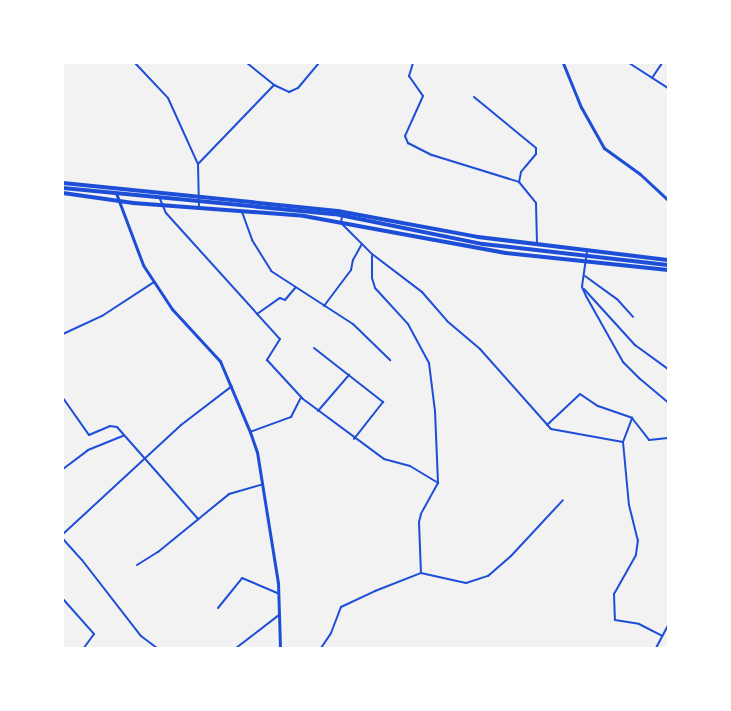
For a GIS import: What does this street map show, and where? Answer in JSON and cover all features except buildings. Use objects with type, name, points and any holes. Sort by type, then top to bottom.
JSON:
[{"type":"main road","points":[[63,183],[342,212],[478,237],[668,260]]},
{"type":"main road","points":[[63,188],[335,214],[492,245],[668,265]]},
{"type":"main road","points":[[63,193],[161,205],[304,216],[455,246],[586,263],[668,270]]},
{"type":"street","points":[[135,63],[168,98],[198,164],[199,208]]},
{"type":"street","points":[[247,63],[274,85],[289,92],[295,91],[319,63]]},
{"type":"street","points":[[413,63],[410,80],[422,90],[423,96],[405,136],[408,143],[432,155],[519,182],[536,203],[538,257]]},
{"type":"street","points":[[563,63],[585,115],[604,148],[640,174],[668,200]]},
{"type":"street","points":[[629,63],[668,88]]},
{"type":"street","points":[[652,78],[662,63]]},
{"type":"street","points":[[198,164],[274,85]]},
{"type":"street","points":[[474,97],[536,148],[536,154],[521,172],[519,182]]},
{"type":"street","points":[[114,188],[143,265],[172,309],[220,361],[250,432],[257,452],[263,483],[278,592],[280,648]]},
{"type":"street","points":[[159,192],[161,205],[281,342],[267,357],[268,362],[301,397],[354,439],[384,459],[410,466],[438,483]]},
{"type":"street","points":[[240,201],[252,240],[271,271],[353,324],[390,360]]},
{"type":"street","points":[[342,212],[341,223],[372,255],[422,292],[447,321],[480,349],[551,429],[623,442]]},
{"type":"street","points":[[324,306],[351,270],[353,260],[362,244]]},
{"type":"street","points":[[587,251],[582,287],[623,362],[668,402]]},
{"type":"street","points":[[372,255],[372,278],[375,288],[408,324],[429,363],[435,411],[438,483],[421,514],[421,573]]},
{"type":"street","points":[[585,276],[617,299],[633,317]]},
{"type":"street","points":[[63,334],[102,316],[154,282]]},
{"type":"street","points":[[582,287],[635,345],[668,369]]},
{"type":"street","points":[[257,314],[280,298],[285,300],[295,288]]},
{"type":"street","points":[[314,348],[383,403],[354,439]]},
{"type":"street","points":[[318,411],[349,375]]},
{"type":"street","points":[[63,534],[181,425],[232,386]]},
{"type":"street","points":[[547,425],[580,394],[632,418],[649,440],[668,438]]},
{"type":"street","points":[[250,432],[291,417],[301,397]]},
{"type":"street","points":[[63,398],[87,434],[93,435],[113,425],[198,519]]},
{"type":"street","points":[[632,418],[623,442],[629,505],[639,540],[636,555],[614,594],[615,620],[639,624],[661,635]]},
{"type":"street","points":[[63,469],[88,450],[124,436]]},
{"type":"street","points":[[137,565],[158,552],[229,494],[263,483]]},
{"type":"street","points":[[321,648],[345,604],[421,573],[466,583],[488,576],[512,556],[563,500]]},
{"type":"street","points":[[63,539],[141,636],[157,648]]},
{"type":"street","points":[[218,608],[242,578],[278,592]]},
{"type":"street","points":[[63,599],[93,631],[94,634],[84,648]]},
{"type":"street","points":[[236,648],[279,615]]},
{"type":"street","points":[[656,648],[668,625]]}]
